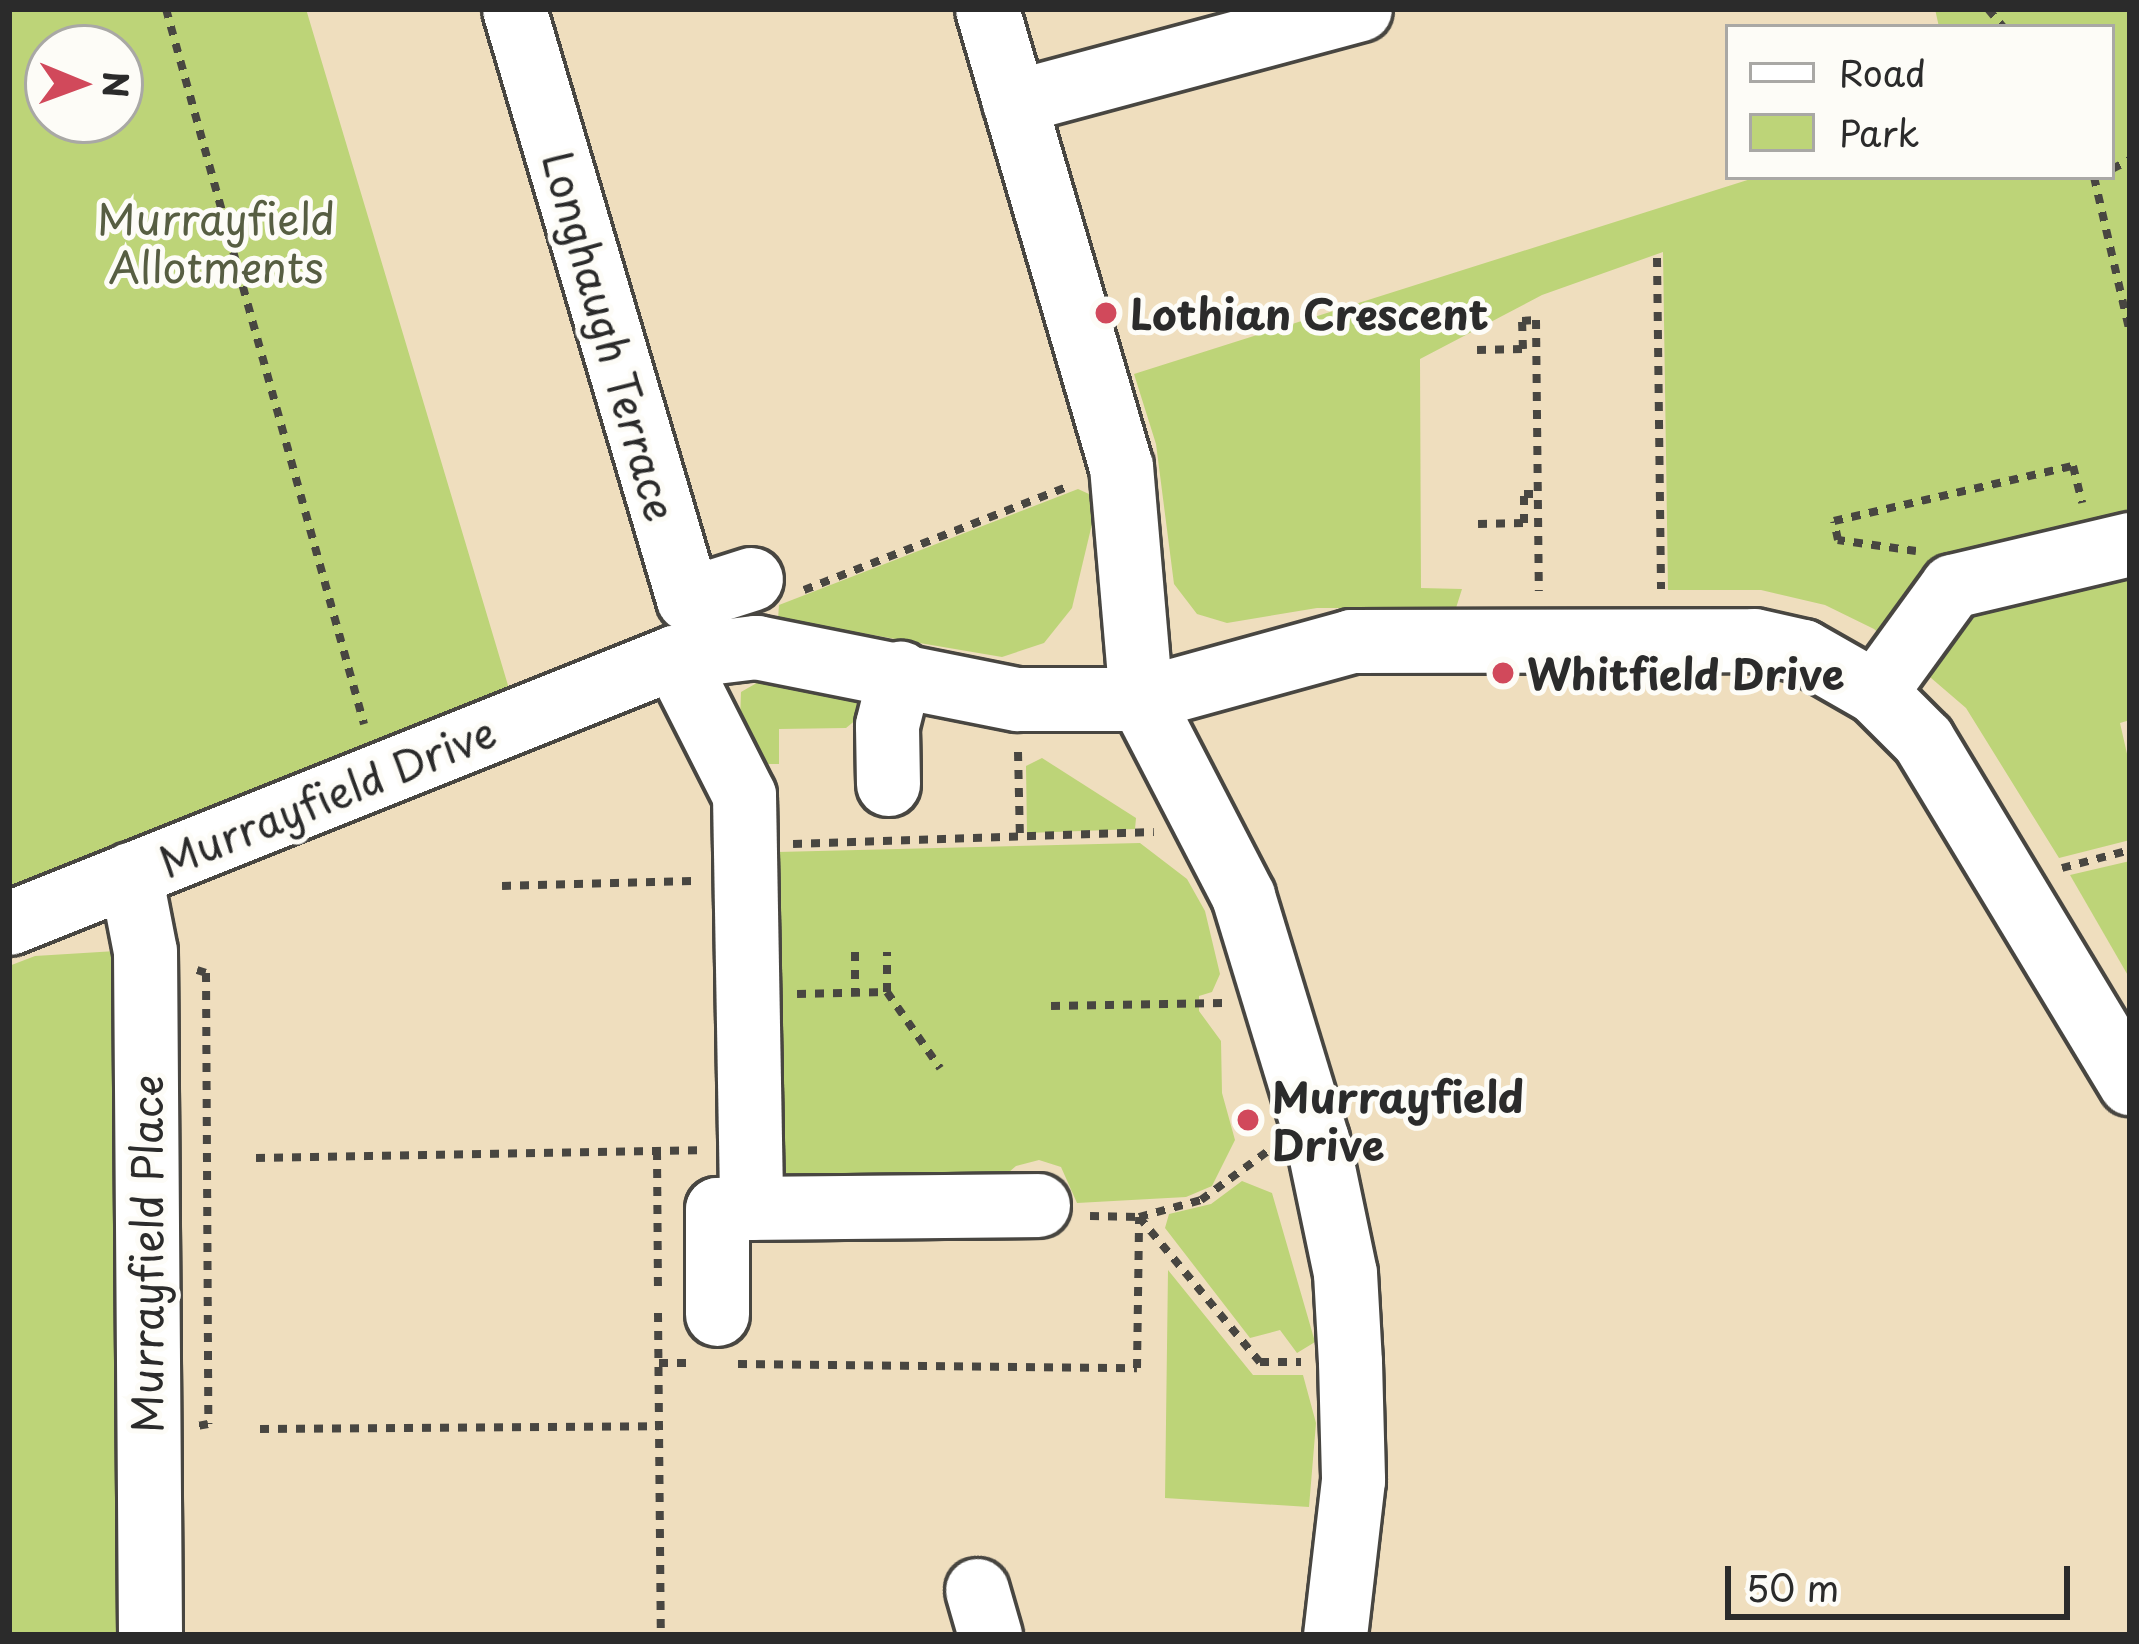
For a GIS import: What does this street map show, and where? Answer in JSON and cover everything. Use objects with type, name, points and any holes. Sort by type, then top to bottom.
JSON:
[{"type":"street","name":"Longhaugh Terrace","points":[[514,9],[688,599],[752,579]]},
{"type":"street","points":[[988,9],[1121,466],[1141,699],[1195,794],[1243,896],[1317,1139],[1345,1273],[1350,1362],[1353,1480],[1336,1635]]},
{"type":"street","points":[[1014,102],[1360,9]]},
{"type":"street","points":[[1875,692],[1952,586],[2112,548]]},
{"type":"street","points":[[1141,699],[1351,641],[1754,640],[1803,651],[1875,692],[1923,740],[2130,1083]]},
{"type":"street","name":"Murrayfield Drive","points":[[9,923],[674,657],[756,647],[1016,699],[1141,699]]},
{"type":"street","points":[[674,657],[744,795],[750,1179]]},
{"type":"street","points":[[888,784],[887,725],[900,673]]},
{"type":"street","name":"Murrayfield Place","points":[[130,874],[145,951],[150,1635]]},
{"type":"street","points":[[711,1347],[717,1209],[750,1179],[1038,1205]]},
{"type":"path","points":[[166,9],[378,778]]},
{"type":"path","points":[[2095,180],[2130,333]]},
{"type":"path","points":[[1657,258],[1662,614]]},
{"type":"path","points":[[1477,350],[1522,349],[1522,321],[1536,320],[1540,641]]},
{"type":"path","points":[[756,647],[774,601],[1121,466]]},
{"type":"path","points":[[1952,586],[1946,556],[1838,540],[1834,521],[2073,466],[2112,548]]},
{"type":"path","points":[[1478,524],[1524,523],[1524,494],[1538,494]]},
{"type":"path","points":[[1016,699],[1020,840]]},
{"type":"path","points":[[502,886],[1020,840],[1147,838],[1195,794]]},
{"type":"path","points":[[2057,871],[2130,850]]},
{"type":"path","points":[[855,952],[855,992]]},
{"type":"path","points":[[887,952],[887,992],[940,1068]]},
{"type":"path","points":[[749,995],[887,992]]},
{"type":"path","points":[[1051,1006],[1278,1001]]},
{"type":"path","points":[[1038,1205],[1139,1217],[1202,1200],[1254,1155],[1317,1139]]},
{"type":"path","points":[[656,1151],[661,1635]]},
{"type":"path","points":[[256,1158],[656,1151],[750,1179]]},
{"type":"path","points":[[659,1363],[711,1347],[1137,1368],[1139,1217]]},
{"type":"path","points":[[1139,1217],[1260,1362],[1350,1362]]},
{"type":"path","points":[[260,1430],[658,1426]]},
{"type":"green space","name":"Murrayfield Allotments","points":[[9,9],[306,9],[513,702],[9,892]]},
{"type":"green space","points":[[1935,9],[2130,9],[2130,720],[2120,723],[2130,767],[2130,840],[2059,858],[1966,708],[1874,629],[1825,605],[1761,590],[1668,590],[1663,252],[1542,295],[1420,359],[1421,588],[1462,589],[1456,608],[1317,608],[1227,623],[1197,614],[1174,584],[1156,444],[1134,374],[1748,180],[2115,180],[2115,24],[1938,24]]},
{"type":"green space","points":[[1078,489],[1089,494],[1092,524],[1072,608],[1044,643],[1002,657],[778,619],[779,605]]},
{"type":"green space","points":[[769,676],[855,697],[862,715],[846,728],[779,729],[779,764],[767,764],[740,722],[741,692]]},
{"type":"green space","points":[[1042,758],[1136,818],[1135,829],[1027,833],[1026,766]]},
{"type":"green space","points":[[1140,843],[1187,879],[1205,911],[1220,974],[1212,992],[1199,996],[1199,1011],[1221,1041],[1222,1093],[1235,1140],[1212,1186],[1186,1197],[1077,1203],[1061,1167],[1039,1160],[1016,1166],[994,1185],[783,1179],[778,852]]},
{"type":"green space","points":[[2130,861],[2130,979],[2070,875]]},
{"type":"green space","points":[[116,951],[118,1635],[9,1635],[9,966],[35,956]]},
{"type":"green space","points":[[1242,1181],[1272,1193],[1315,1342],[1297,1353],[1280,1330],[1250,1338],[1165,1228],[1169,1214],[1211,1204]]},
{"type":"green space","points":[[1168,1270],[1253,1375],[1303,1375],[1316,1423],[1309,1507],[1165,1498]]},
{"type":"place","name":"Lothian Crescent","points":[[1106,313]]},
{"type":"place","name":"Whitfield Drive","points":[[1503,673]]},
{"type":"place","name":"Murrayfield Drive","points":[[1248,1120]]}]
